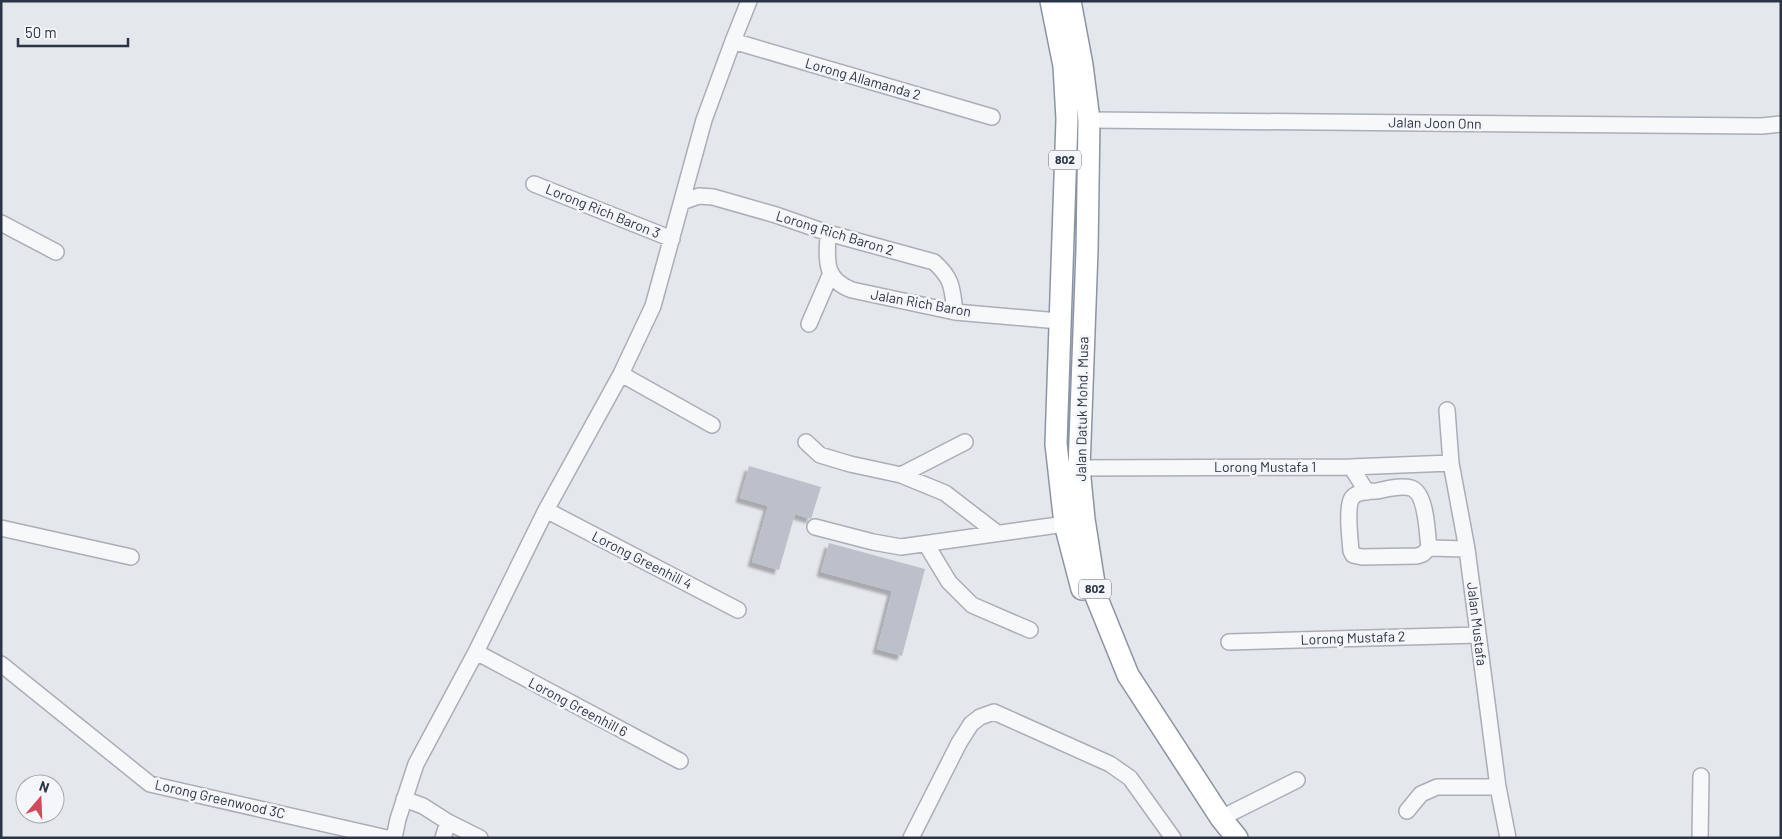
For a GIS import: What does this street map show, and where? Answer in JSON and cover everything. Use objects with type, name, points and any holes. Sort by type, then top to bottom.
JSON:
[{"type":"highway","name":"Jalan Datuk Mohd. Musa","points":[[1051,1],[1064,66],[1066,119],[1056,444],[1065,524],[1085,599],[1118,687],[1220,828],[1237,838]]},
{"type":"highway","name":"Jalan Datuk Mohd. Musa","points":[[1070,1],[1082,65],[1089,120],[1080,468],[1084,519],[1096,596],[1128,675],[1220,828]]},
{"type":"highway","points":[[1059,321],[1070,318],[1084,301]]},
{"type":"street","points":[[394,838],[398,819],[416,764],[476,652],[546,510],[622,374],[653,306],[704,120],[749,1]]},
{"type":"street","name":"Lorong Allamanda 2","points":[[733,41],[992,117]]},
{"type":"street","name":"Jalan Joon Onn","points":[[1089,120],[1762,126],[1781,124]]},
{"type":"street","name":"Lorong Rich Baron 3","points":[[534,184],[672,239]]},
{"type":"street","name":"Lorong Rich Baron 2","points":[[682,202],[699,196],[713,197],[776,215],[828,233],[934,262],[944,271],[950,282],[955,312]]},
{"type":"street","points":[[1,223],[56,252]]},
{"type":"street","points":[[808,324],[831,273],[828,256],[828,233]]},
{"type":"street","name":"Jalan Rich Baron","points":[[831,273],[832,278],[840,286],[852,290],[955,312],[1059,321]]},
{"type":"street","points":[[622,374],[712,425]]},
{"type":"street","name":"Jalan Mustafa","points":[[1447,410],[1451,463],[1467,549],[1498,787],[1508,838]]},
{"type":"street","points":[[806,442],[820,454],[850,464],[901,475],[945,493],[997,533]]},
{"type":"street","points":[[901,475],[964,442]]},
{"type":"street","name":"Lorong Mustafa 1","points":[[1080,468],[1351,467],[1451,463]]},
{"type":"street","points":[[1351,467],[1367,492]]},
{"type":"street","points":[[1430,548],[1423,503],[1417,491],[1405,487],[1367,492],[1354,495],[1351,499],[1349,507],[1351,551],[1353,555],[1362,558],[1416,556],[1424,554],[1430,548],[1467,549]]},
{"type":"street","name":"Lorong Greenhill 4","points":[[546,510],[738,610]]},
{"type":"street","points":[[815,527],[901,547],[1065,524]]},
{"type":"street","points":[[1,528],[131,557]]},
{"type":"street","points":[[926,544],[949,582],[972,605],[1030,630]]},
{"type":"street","name":"Lorong Mustafa 2","points":[[1229,642],[1478,634]]},
{"type":"street","name":"Lorong Greenhill 6","points":[[476,652],[680,761]]},
{"type":"street","name":"Lorong Greenwood 3C","points":[[1,664],[150,784],[387,838]]},
{"type":"street","points":[[911,838],[959,743],[971,724],[980,717],[994,712],[1110,764],[1130,778],[1172,838]]},
{"type":"street","points":[[1700,838],[1701,776]]},
{"type":"street","points":[[1220,828],[1297,780]]},
{"type":"street","points":[[1407,811],[1421,794],[1437,786],[1498,787]]},
{"type":"street","points":[[404,799],[423,806],[448,822],[480,838]]},
{"type":"street","points":[[443,838],[448,822]]},
{"type":"building","points":[[749,466],[821,487],[811,519],[795,514],[779,570],[752,562],[768,506],[740,498]]},
{"type":"building","points":[[829,543],[925,569],[902,656],[877,649],[892,591],[821,572]]}]
